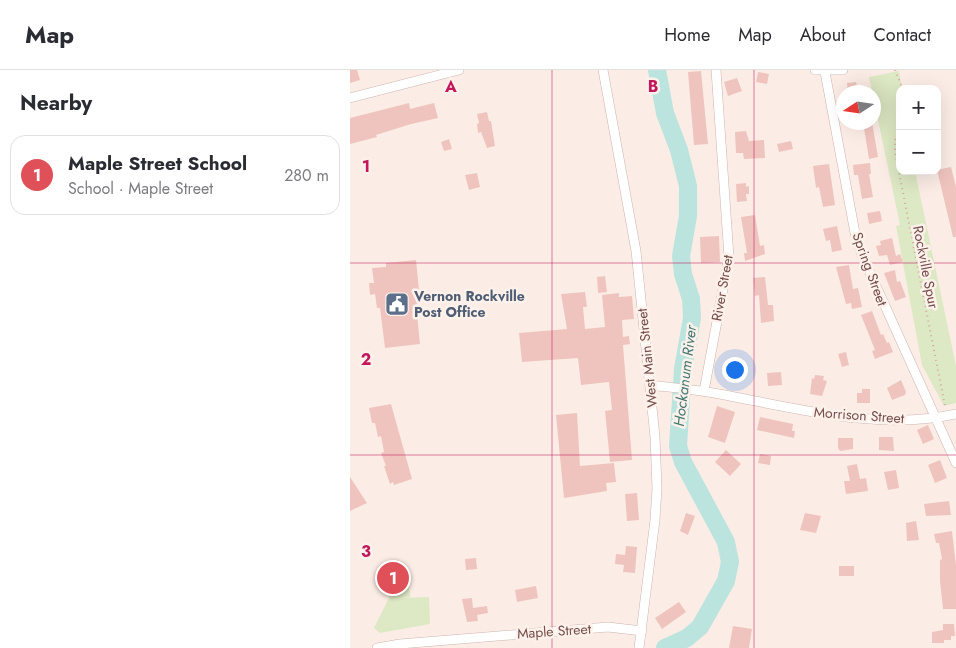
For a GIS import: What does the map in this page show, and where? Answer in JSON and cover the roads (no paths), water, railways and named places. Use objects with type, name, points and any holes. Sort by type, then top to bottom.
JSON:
[{"type":"street","points":[[350,98],[436,73],[459,70]]},
{"type":"street","name":"West Main Street","points":[[604,70],[633,234],[650,385],[657,488],[653,542],[639,648]]},
{"type":"street","name":"River Street","points":[[699,391],[729,257],[716,70]]},
{"type":"street","points":[[820,71],[843,70]]},
{"type":"street","name":"Spring Street","points":[[820,71],[858,246],[875,288],[956,463]]},
{"type":"street","points":[[650,385],[699,391]]},
{"type":"street","name":"Morrison Street","points":[[699,391],[829,415],[935,418],[956,414]]},
{"type":"street","name":"Maple Street","points":[[377,648],[400,644],[608,627],[642,631]]},
{"type":"waterway","name":"Hockanum River","points":[[657,70],[665,113],[679,150],[688,186],[688,216],[681,256],[683,274],[691,299],[692,318],[683,369],[678,446],[683,462],[726,542],[730,562],[726,581],[700,627],[687,638],[665,648]]},
{"type":"place","name":"Vernon Rockville Post Office","points":[[397,304]]},
{"type":"place","name":"Maple Street School","points":[[393,578]]}]
